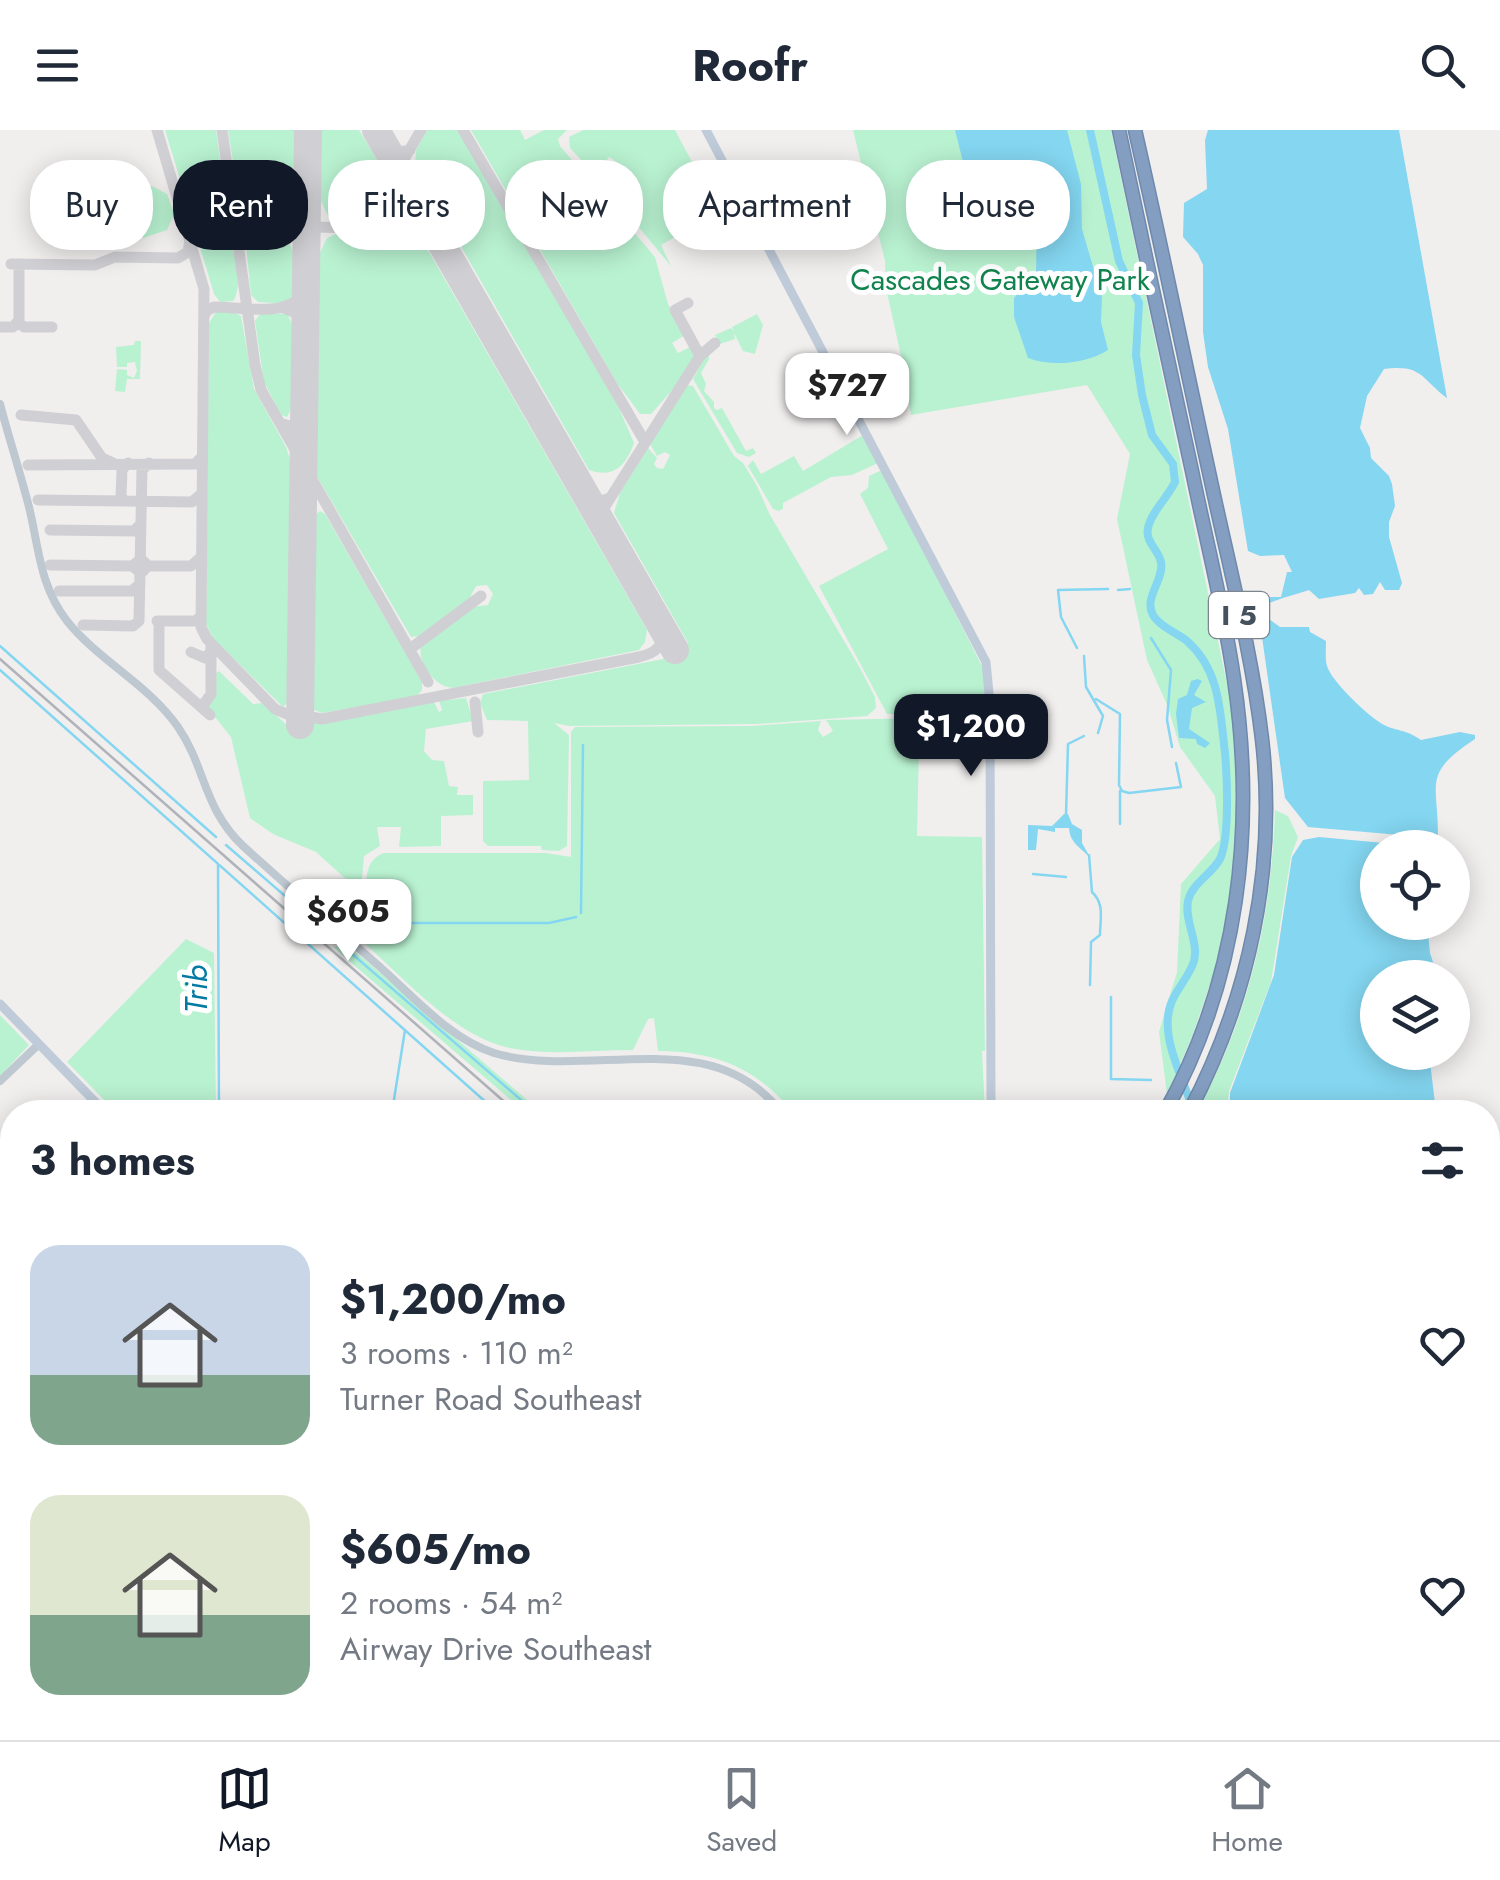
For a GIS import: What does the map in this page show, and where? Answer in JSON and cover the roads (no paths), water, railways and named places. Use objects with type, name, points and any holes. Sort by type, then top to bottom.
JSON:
[{"type":"highway","name":"I 5","points":[[1136,134],[1251,670],[1265,770],[1265,846],[1251,946],[1234,1010],[1195,1100]]},
{"type":"highway","name":"I 5","points":[[1120,136],[1220,598],[1242,743],[1242,838],[1234,910],[1218,986],[1172,1100]]},
{"type":"main road","points":[[706,130],[986,662],[990,704],[991,1100]]},
{"type":"main road","points":[[0,1004],[93,1100]]},
{"type":"street","points":[[0,404],[28,504],[42,573],[58,608],[78,634],[177,725],[190,747],[212,807],[232,836],[458,1035],[486,1050],[521,1058],[701,1062],[748,1082],[768,1100]]},
{"type":"street","points":[[0,1081],[39,1044]]},
{"type":"water","points":[[955,130],[1067,130],[1081,184],[1082,229],[1102,297],[1101,322],[1108,350],[1068,363],[1028,358],[1014,317],[1014,298],[1036,273],[1036,250],[1070,250],[1070,160],[962,160]]},
{"type":"water","points":[[1208,130],[1399,130],[1447,398],[1420,374],[1397,368],[1384,369],[1367,396],[1360,428],[1371,458],[1392,484],[1395,506],[1389,537],[1402,583],[1399,590],[1385,590],[1380,582],[1373,594],[1364,595],[1359,588],[1355,593],[1319,599],[1309,590],[1261,607],[1260,592],[1281,597],[1287,572],[1292,572],[1284,555],[1260,556],[1248,551],[1228,429],[1208,367],[1203,332],[1203,265],[1183,237],[1184,203],[1207,189]]},
{"type":"water","points":[[1262,614],[1280,627],[1309,627],[1310,632],[1326,641],[1327,666],[1336,681],[1384,725],[1421,740],[1460,732],[1475,735],[1440,771],[1436,791],[1438,830],[1360,832],[1308,827],[1285,798],[1260,623]]},
{"type":"water","points":[[1191,681],[1202,681],[1194,695],[1206,702],[1192,708],[1189,729],[1210,743],[1205,748],[1196,739],[1179,738],[1176,714],[1178,699],[1187,695]]},
{"type":"water","points":[[1064,814],[1082,830],[1082,843],[1091,859],[1074,842],[1069,828],[1055,828],[1055,832],[1038,829],[1036,850],[1028,850],[1028,825],[1052,826]]},
{"type":"water","points":[[1319,837],[1360,841],[1360,940],[1429,940],[1432,960],[1360,960],[1360,1070],[1431,1070],[1435,1100],[1230,1100],[1274,975],[1292,857],[1303,840]]},
{"type":"waterway","points":[[1090,130],[1119,261],[1139,303],[1136,355],[1142,395],[1152,435],[1173,464],[1175,482],[1148,528],[1148,537],[1161,562],[1150,607],[1158,621],[1198,652],[1212,678],[1222,722],[1227,807],[1223,849],[1220,859],[1188,901],[1194,961],[1168,1013],[1172,1053],[1190,1100]]},
{"type":"waterway","points":[[1077,648],[1061,617],[1058,590],[1108,589]]},
{"type":"waterway","points":[[1118,590],[1130,589]]},
{"type":"waterway","points":[[1151,638],[1171,670],[1167,720],[1172,747]]},
{"type":"waterway","points":[[0,646],[216,837]]},
{"type":"waterway","points":[[1084,656],[1086,687],[1103,716],[1098,733]]},
{"type":"waterway","points":[[0,670],[484,1100]]},
{"type":"waterway","points":[[1096,699],[1120,714],[1122,791],[1181,787],[1176,763]]},
{"type":"waterway","points":[[1066,815],[1068,744],[1084,736]]},
{"type":"waterway","points":[[581,913],[583,745]]},
{"type":"waterway","points":[[1120,791],[1120,824]]},
{"type":"waterway","points":[[226,845],[521,1100]]},
{"type":"waterway","points":[[1089,855],[1092,892],[1101,912],[1100,935],[1091,942],[1090,985]]},
{"type":"waterway","name":"Trib","points":[[218,864],[219,1100]]},
{"type":"waterway","points":[[1033,874],[1066,877]]},
{"type":"waterway","points":[[339,923],[549,923],[576,917]]},
{"type":"waterway","points":[[1111,997],[1111,1079],[1151,1080]]},
{"type":"waterway","name":"Trib","points":[[394,1100],[405,1030]]},
{"type":"railway","points":[[0,659],[502,1100]]},
{"type":"park label","name":"Cascades Gateway Park","points":[[1000,279]]}]
